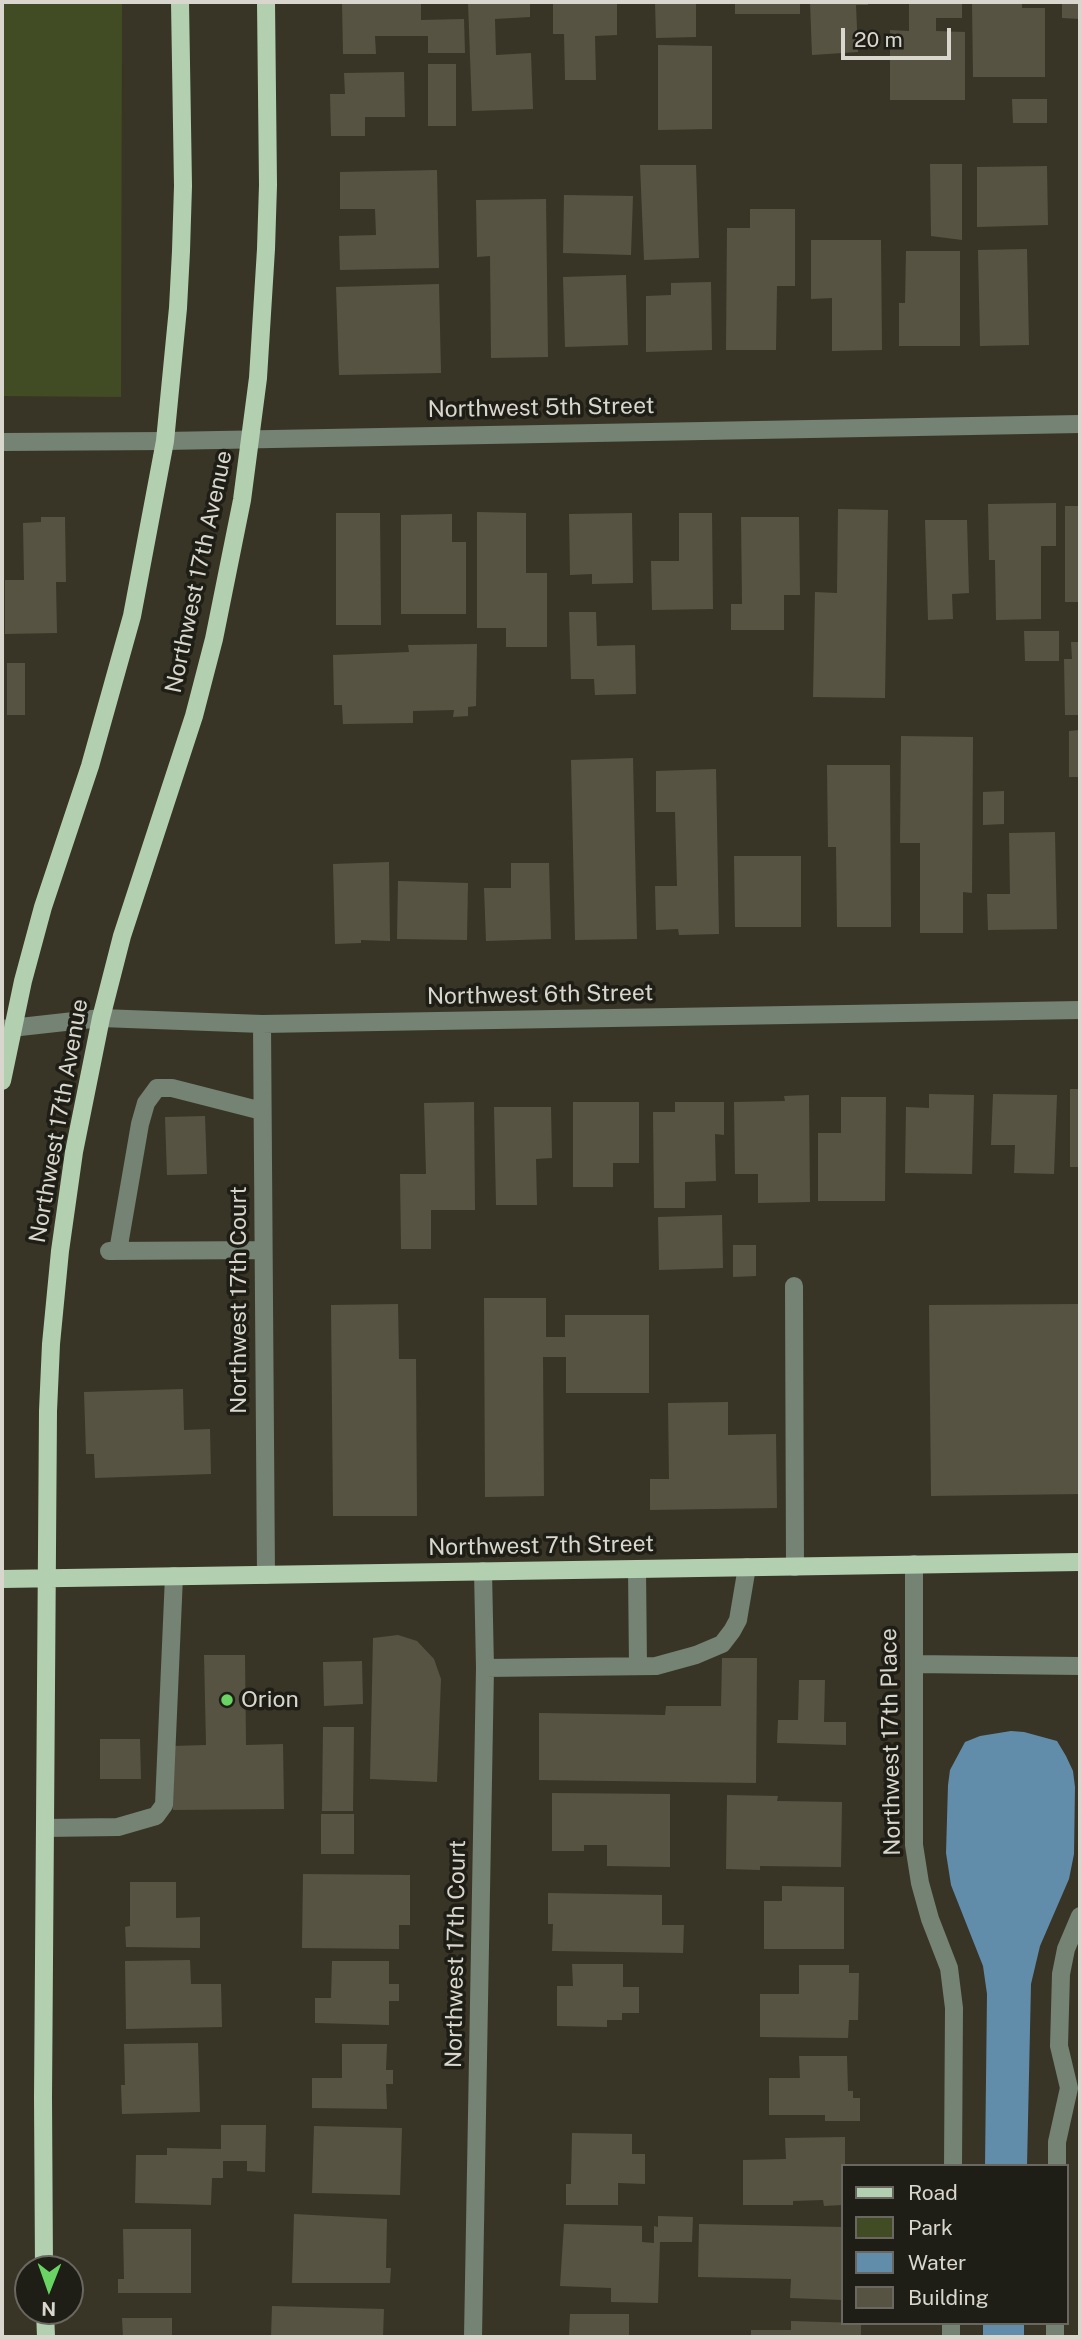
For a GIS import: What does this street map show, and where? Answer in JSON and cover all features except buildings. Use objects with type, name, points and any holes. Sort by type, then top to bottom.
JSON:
[{"type":"main road","points":[[2,1081],[7,1029],[43,907],[90,766],[132,616],[164,441],[177,321],[181,251],[183,186],[180,2]]},
{"type":"main road","name":"Northwest 17th Avenue","points":[[44,2255],[50,1377],[58,1263],[74,1153],[101,1018],[122,936],[194,716],[215,639],[242,500],[251,440],[267,250],[266,2]]},
{"type":"main road","name":"Northwest 7th Street","points":[[2,1579],[1080,1562]]},
{"type":"street","name":"Northwest 5th Street","points":[[2,442],[251,440],[319,436],[1080,424]]},
{"type":"street","name":"Northwest 6th Street","points":[[7,1029],[101,1018],[262,1024],[1080,1010]]},
{"type":"street","name":"Northwest 17th Court","points":[[262,1024],[266,1575]]},
{"type":"street","points":[[262,1111],[173,1088],[156,1088],[146,1103],[140,1124],[113,1251],[263,1250]]},
{"type":"street","points":[[794,1286],[795,1567]]},
{"type":"street","name":"Northwest 17th Place","points":[[914,1564],[914,1845],[920,1883],[948,1968],[954,2008],[953,2164]]},
{"type":"street","points":[[485,1668],[656,1666],[696,1656],[722,1644],[738,1620],[747,1567]]},
{"type":"street","points":[[637,1569],[638,1666]]},
{"type":"street","name":"Northwest 17th Court","points":[[473,2337],[485,1668],[483,1571]]},
{"type":"street","points":[[45,1828],[118,1827],[156,1816],[164,1805],[174,1576]]},
{"type":"street","points":[[914,1664],[1080,1667]]},
{"type":"street","points":[[1057,2164],[1057,2142],[1072,2079],[1059,2046],[1061,1975],[1066,1949],[1080,1916]]},
{"type":"green space","points":[[2,2],[122,2],[121,397],[2,396]]},
{"type":"water","points":[[1011,1731],[1057,1741],[1073,1771],[1075,1787],[1074,1854],[1069,1879],[1040,1946],[1031,1984],[1027,2164],[985,2164],[987,1994],[983,1966],[951,1885],[946,1853],[950,1770],[965,1742],[980,1736]]},
{"type":"water","points":[[983,2325],[1024,2325],[1024,2337],[983,2337]]},
{"type":"place","name":"Orion","points":[[227,1700]]}]
